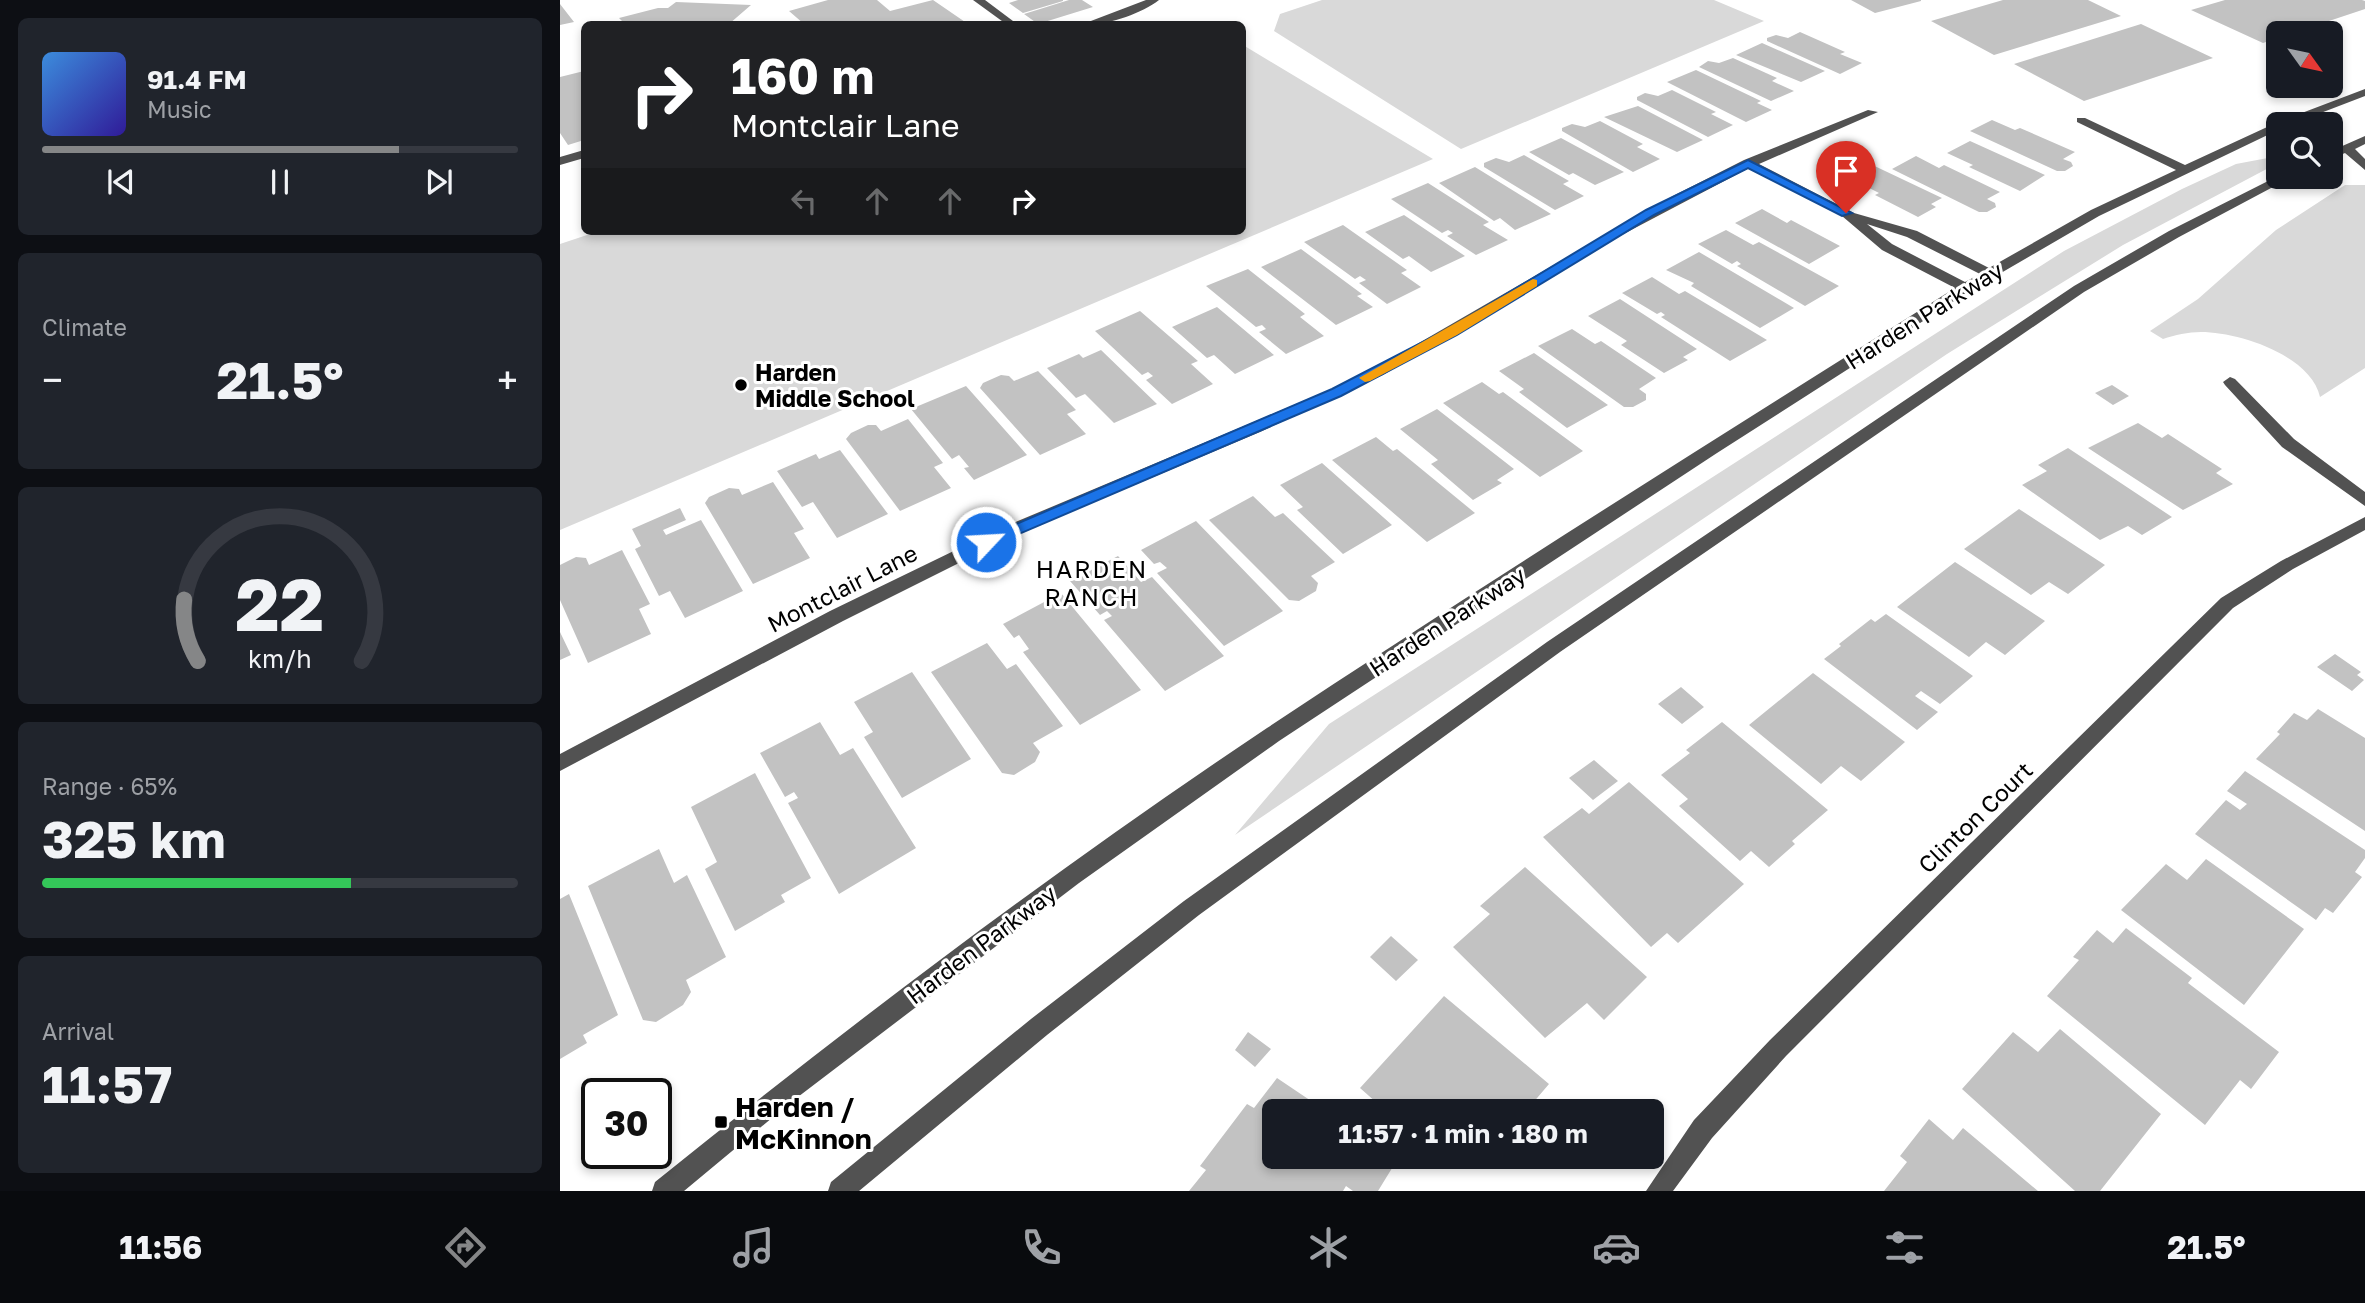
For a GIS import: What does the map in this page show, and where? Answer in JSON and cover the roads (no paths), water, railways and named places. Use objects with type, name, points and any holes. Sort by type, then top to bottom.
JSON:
[{"type":"street","points":[[978,0],[1004,21]]},
{"type":"street","points":[[1098,21],[1154,0]]},
{"type":"street","name":"Harden Parkway","points":[[2317,112],[2365,92]]},
{"type":"street","name":"Montclair Lane","points":[[560,763],[761,654],[1008,532],[1337,393],[1452,332],[1650,213],[1748,163],[1872,112]]},
{"type":"street","points":[[2081,120],[2183,169]]},
{"type":"street","name":"Harden Parkway","points":[[664,1191],[782,1094],[1060,885],[1272,735],[1699,456],[1965,288],[2095,213],[2183,169],[2266,133]]},
{"type":"street","points":[[2343,149],[2365,140]]},
{"type":"street","points":[[2343,146],[2365,150]]},
{"type":"street","points":[[2346,147],[2365,166]]},
{"type":"street","points":[[560,161],[581,155]]},
{"type":"street","points":[[1748,163],[1846,213],[1912,234],[1990,274]]},
{"type":"street","points":[[840,1191],[1008,1051],[1241,871],[1515,675],[2079,289],[2174,233],[2266,187]]},
{"type":"street","points":[[1846,213],[1887,247],[1965,288]]},
{"type":"street","points":[[2230,382],[2288,443],[2365,500]]},
{"type":"street","name":"Clinton Court","points":[[1658,1191],[1703,1129],[1778,1048],[2227,603],[2287,565],[2365,523]]},
{"type":"place","name":"Harden Middle School","points":[[741,385]]},
{"type":"place","name":"Harden / McKinnon","points":[[721,1122]]},
{"type":"district","name":"HARDEN RANCH","points":[[1092,582]]}]
